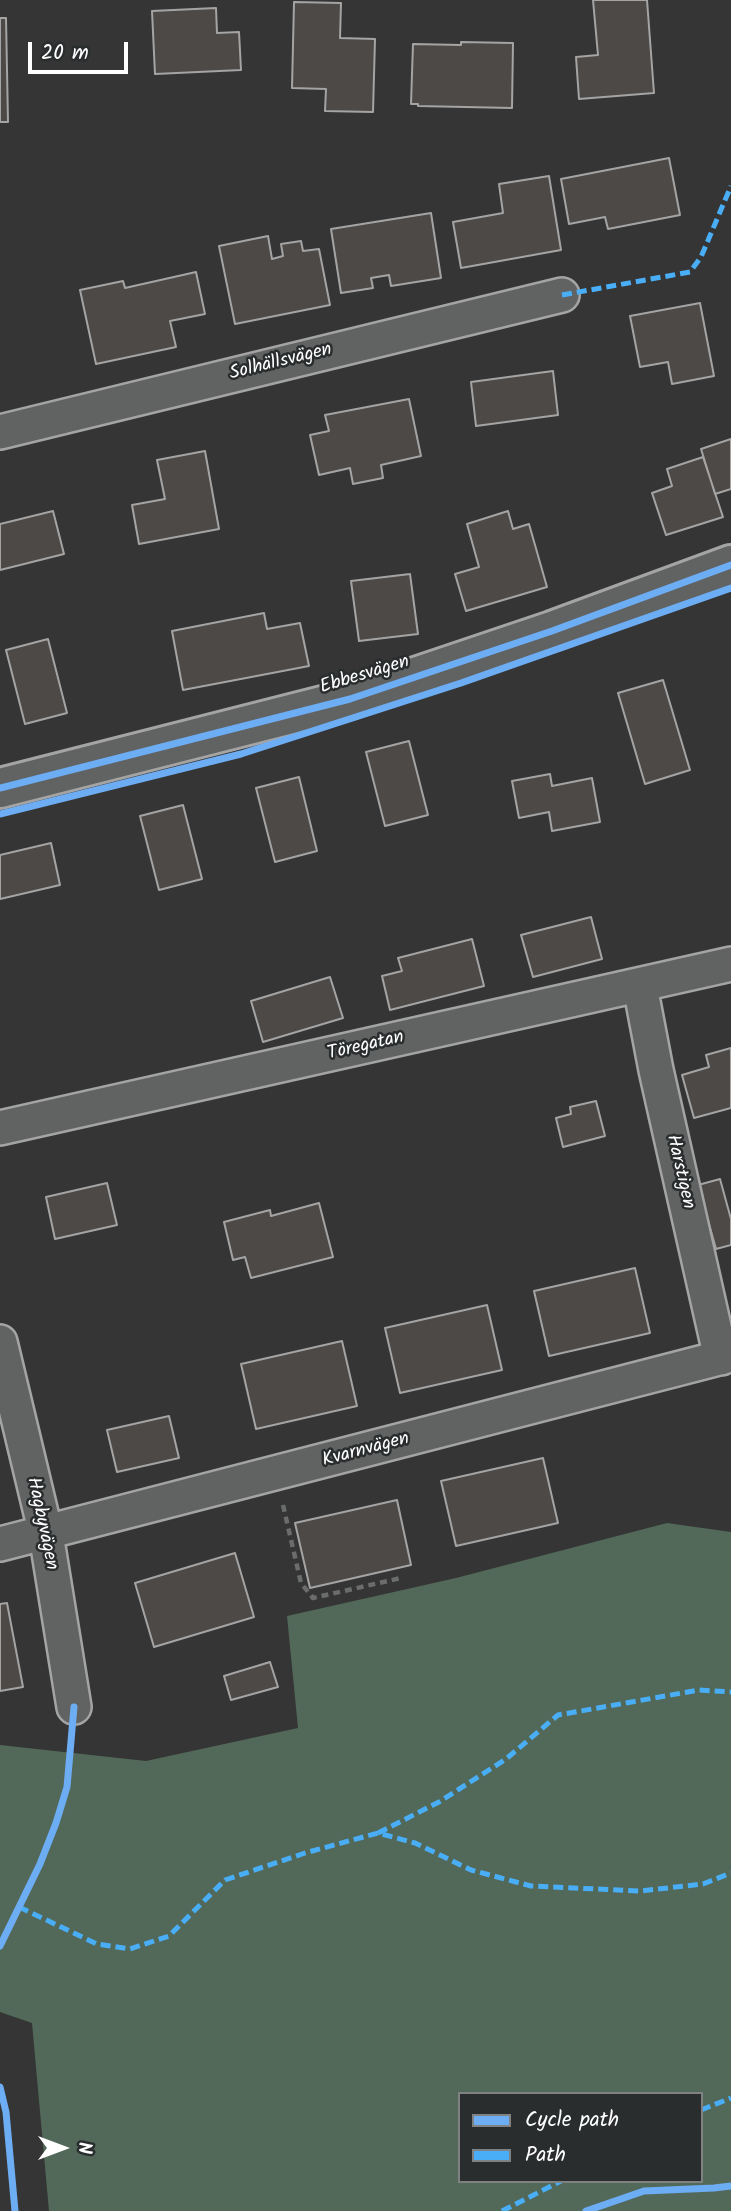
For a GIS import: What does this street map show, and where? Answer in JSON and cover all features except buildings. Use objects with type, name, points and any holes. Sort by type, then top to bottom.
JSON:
[{"type":"street","name":"Solhällsvägen","points":[[0,432],[562,295]]},
{"type":"street","name":"Ebbesvägen","points":[[0,788],[350,699],[552,631],[731,565]]},
{"type":"street","name":"Töregatan","points":[[0,1128],[731,964]]},
{"type":"street","name":"Harstigen","points":[[640,986],[659,1083],[726,1357]]},
{"type":"street","name":"Hagbyvägen","points":[[0,1342],[46,1534],[74,1707]]},
{"type":"street","name":"Kvarnvägen","points":[[0,1544],[726,1357]]},
{"type":"path","points":[[277,1474],[302,1583],[313,1598],[401,1578]]},
{"type":"green space","points":[[667,1523],[731,1532],[731,2211],[49,2211],[32,2023],[0,2012],[0,1745],[146,1761],[298,1728],[287,1616],[456,1578]]},
{"type":"marked path","points":[[562,295],[690,272],[701,257],[731,186]]},
{"type":"marked path","points":[[378,1833],[439,1802],[506,1759],[558,1715],[699,1690],[731,1692]]},
{"type":"marked path","points":[[19,1907],[97,1944],[130,1949],[169,1936],[225,1880],[305,1853],[378,1833],[415,1843],[471,1870],[531,1886],[640,1891],[703,1884],[731,1873]]},
{"type":"marked path","points":[[703,2109],[731,2098]]},
{"type":"marked path","points":[[502,2211],[557,2183]]},
{"type":"cycle path","points":[[0,788],[350,699],[552,631],[731,565]]},
{"type":"cycle path","points":[[0,814],[241,754],[461,683],[731,588]]},
{"type":"cycle path","points":[[0,1946],[40,1864],[56,1823],[67,1787],[74,1707]]},
{"type":"cycle path","points":[[0,2087],[6,2112],[15,2211]]},
{"type":"cycle path","points":[[586,2211],[644,2191],[731,2186]]}]
